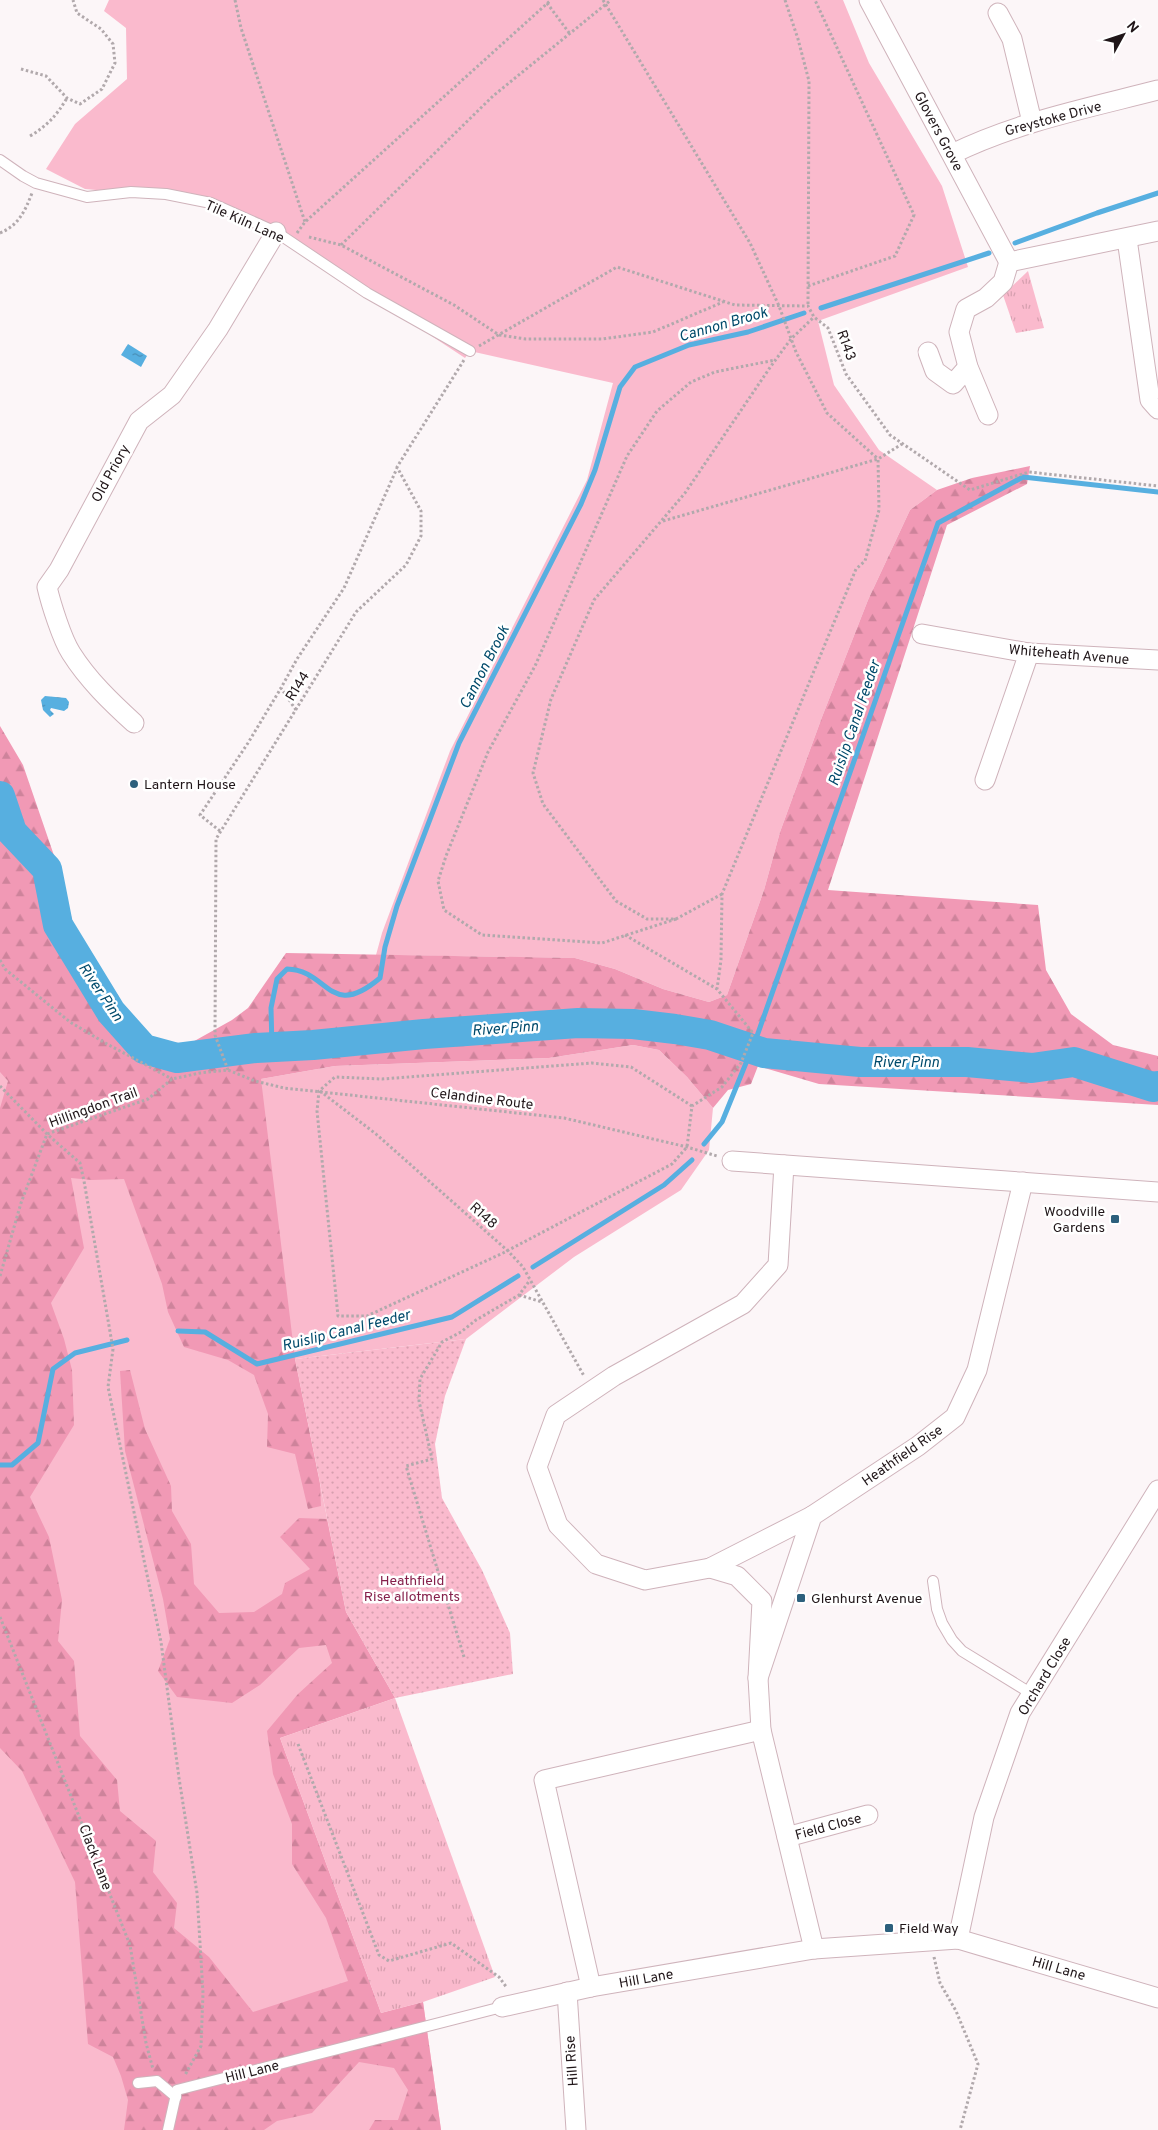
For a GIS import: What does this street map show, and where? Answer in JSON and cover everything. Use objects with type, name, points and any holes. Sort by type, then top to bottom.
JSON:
[{"type":"street","name":"Glovers Grove","points":[[869,0],[1009,262]]},
{"type":"street","points":[[998,13],[1012,38],[1032,122]]},
{"type":"street","name":"Greystoke Drive","points":[[952,154],[999,132],[1158,90]]},
{"type":"street","points":[[988,415],[968,367],[959,332],[966,309],[986,298],[1003,282],[1009,262],[1127,239],[1158,231]]},
{"type":"street","name":"Old Priory","points":[[134,723],[105,696],[71,652],[47,587],[59,570],[139,421],[172,395],[218,329],[276,232]]},
{"type":"street","points":[[1127,239],[1150,400],[1158,409]]},
{"type":"street","points":[[928,352],[935,371],[953,384],[968,367]]},
{"type":"street","name":"Whiteheath Avenue","points":[[922,634],[1029,654],[1158,660]]},
{"type":"street","points":[[985,780],[1029,654]]},
{"type":"street","points":[[732,1161],[1158,1192]]},
{"type":"street","points":[[784,1165],[778,1265],[743,1304],[614,1376],[556,1415],[537,1467],[558,1525],[596,1564],[645,1580],[710,1568],[812,1516]]},
{"type":"street","name":"Heathfield Rise","points":[[812,1516],[918,1446],[955,1417],[977,1370],[1023,1182]]},
{"type":"street","name":"Orchard Close","points":[[958,1939],[984,1817],[1020,1712],[1158,1490]]},
{"type":"street","points":[[758,1678],[812,1516]]},
{"type":"street","points":[[710,1568],[737,1576],[762,1601],[758,1678],[761,1730],[814,1948]]},
{"type":"street","points":[[591,1987],[544,1780],[761,1730]]},
{"type":"street","name":"Field Close","points":[[787,1837],[868,1815]]},
{"type":"street","name":"Hill Lane","points":[[510,2005],[591,1987],[814,1948],[958,1939],[1156,1993]]},
{"type":"street","name":"Hill Rise","points":[[567,1992],[576,2130]]},
{"type":"lane","name":"Tile Kiln Lane","points":[[0,160],[22,176],[36,183],[87,197],[131,192],[166,194],[211,204],[276,232],[367,293],[470,351]]},
{"type":"lane","points":[[933,1580],[937,1608],[952,1640],[962,1651],[1032,1694]]},
{"type":"lane","name":"Hill Lane","points":[[176,2093],[510,2005]]},
{"type":"lane","points":[[138,2084],[156,2081],[176,2093],[168,2130]]},
{"type":"path","points":[[21,69],[46,76],[67,98],[80,104],[102,89],[115,63],[113,44],[100,28],[77,13],[73,0]]},
{"type":"path","points":[[235,0],[241,28],[305,222]]},
{"type":"path","points":[[604,0],[750,243],[779,307],[791,339],[827,413],[878,459],[879,510],[865,561],[856,569],[722,894],[721,960],[717,989]]},
{"type":"path","points":[[341,246],[493,96],[611,0]]},
{"type":"path","points":[[220,832],[200,815],[248,743],[297,660],[344,588],[397,467],[470,351],[617,267],[735,305],[808,306],[809,82],[798,39],[785,0]]},
{"type":"path","points":[[808,286],[894,256],[914,215],[816,0]]},
{"type":"path","points":[[570,34],[549,2],[305,222],[297,234],[341,246],[454,305],[499,335],[526,339],[602,339],[653,332],[724,301]]},
{"type":"path","points":[[30,136],[51,121],[67,98]]},
{"type":"path","points":[[0,233],[17,223],[26,210],[36,183]]},
{"type":"path","name":"R143","points":[[808,306],[814,317],[828,328],[846,374],[890,435],[970,490],[1029,472],[1158,486]]},
{"type":"path","points":[[676,919],[646,919],[616,901],[543,804],[533,773],[551,699],[594,600],[685,494],[775,360],[791,339],[814,317]]},
{"type":"path","points":[[722,894],[676,919],[602,943],[482,935],[444,910],[438,882],[446,856],[488,752],[535,666],[627,456],[635,443],[657,411],[691,382],[715,372],[775,360]]},
{"type":"path","points":[[661,522],[878,459],[902,444]]},
{"type":"path","name":"R144","points":[[228,1070],[215,1035],[216,839],[356,612],[406,565],[421,536],[421,511],[397,467]]},
{"type":"path","points":[[281,688],[296,710]]},
{"type":"path","points":[[625,935],[717,989],[753,1033],[741,1063],[722,1087],[692,1106]]},
{"type":"path","points":[[0,960],[5,968],[70,1022],[172,1079]]},
{"type":"path","points":[[592,1063],[631,1067],[692,1106],[687,1147],[672,1164],[508,1251],[366,1316],[338,1316],[317,1111],[319,1091],[335,1077],[382,1079],[592,1063]]},
{"type":"path","name":"Hillingdon Trail","points":[[0,1276],[22,1203],[47,1134],[148,1099],[172,1079],[228,1070]]},
{"type":"path","name":"Celandine Route","points":[[228,1070],[255,1081],[284,1088],[564,1118],[687,1147],[732,1161]]},
{"type":"path","points":[[0,1086],[47,1134],[80,1163],[113,1349],[108,1387],[161,1642],[179,1778],[198,1893],[202,1993],[201,2046],[176,2093]]},
{"type":"path","name":"R148","points":[[319,1091],[376,1134],[508,1251],[523,1267],[592,1390]]},
{"type":"path","points":[[464,1657],[406,1466],[432,1459],[419,1401],[420,1379],[442,1342],[519,1295],[530,1280]]},
{"type":"path","points":[[519,1295],[542,1302]]},
{"type":"path","name":"Clack Lane","points":[[0,1617],[130,1945],[146,2043],[156,2081]]},
{"type":"path","points":[[298,1744],[379,1954],[388,1961],[451,1943],[500,1977],[510,2005]]},
{"type":"path","points":[[932,1941],[940,1983],[956,2011],[978,2064],[960,2130]]},
{"type":"green space","points":[[109,0],[843,0],[869,63],[942,186],[968,267],[818,321],[834,385],[879,450],[937,490],[910,510],[868,600],[822,717],[780,832],[764,890],[727,995],[709,1002],[663,989],[615,969],[575,958],[376,955],[382,933],[450,751],[587,480],[613,383],[470,351],[465,358],[295,246],[209,197],[140,187],[107,191],[85,189],[46,169],[75,124],[127,79],[126,28],[104,11]]},
{"type":"green space","points":[[1028,271],[1044,328],[1016,333],[1003,295]]},
{"type":"green space","points":[[1030,466],[1027,484],[947,525],[828,890],[1038,905],[1046,970],[1071,1014],[1113,1045],[1158,1056],[1158,1105],[819,1084],[758,1066],[751,1084],[728,1090],[713,1108],[687,1077],[659,1050],[633,1045],[549,1058],[335,1066],[261,1079],[295,1359],[320,1484],[321,1506],[308,1509],[295,1454],[267,1447],[268,1414],[254,1375],[228,1360],[184,1347],[168,1312],[162,1284],[124,1179],[92,1180],[71,1178],[84,1248],[51,1303],[64,1339],[72,1370],[74,1425],[30,1497],[49,1537],[62,1600],[58,1641],[74,1661],[80,1736],[117,1780],[120,1811],[156,1841],[153,1872],[177,1903],[174,1928],[209,1957],[253,2012],[348,1981],[326,1918],[292,1864],[292,1824],[273,1774],[267,1731],[298,1694],[332,1663],[326,1645],[299,1648],[260,1685],[232,1703],[177,1697],[158,1671],[170,1639],[163,1599],[125,1451],[120,1371],[130,1370],[145,1429],[171,1486],[172,1511],[191,1544],[194,1584],[219,1613],[254,1612],[282,1594],[285,1583],[310,1569],[280,1537],[299,1518],[327,1519],[346,1612],[395,1698],[280,1738],[381,2013],[423,2002],[441,2130],[369,2130],[375,2120],[398,2120],[408,2090],[394,2068],[359,2062],[312,2113],[277,2121],[264,2130],[124,2130],[128,2100],[121,2076],[113,2057],[88,2044],[75,1882],[22,1771],[0,1748],[0,1108],[8,1081],[0,1072],[0,726],[23,765],[60,873],[78,943],[118,995],[130,1021],[148,1040],[189,1044],[232,1020],[248,1008],[286,953],[575,958],[615,969],[663,989],[709,1002],[727,995],[764,890],[780,832],[822,717],[868,600],[910,510],[937,490],[972,478]]},
{"type":"green space","points":[[0,958],[112,1052],[261,1079],[335,1066],[549,1058],[633,1045],[659,1050],[687,1077],[713,1108],[709,1150],[681,1190],[574,1257],[466,1339],[295,1359],[346,1612],[395,1698],[280,1738],[381,2013],[423,2002],[441,2130],[0,2130]]},
{"type":"green space","name":"Heathfield Rise allotments","points":[[466,1339],[445,1396],[435,1444],[442,1498],[482,1570],[510,1633],[513,1674],[395,1698],[346,1612],[295,1359]]},
{"type":"green space","points":[[395,1698],[495,1977],[423,2002],[381,2013],[280,1738]]},
{"type":"water","points":[[128,344],[147,356],[141,367],[121,355]]},
{"type":"water","points":[[45,696],[66,698],[69,702],[68,708],[64,711],[51,708],[50,710],[54,714],[50,717],[43,710],[41,700]]},
{"type":"waterway","name":"Cannon Brook","points":[[1015,243],[1158,193]]},
{"type":"waterway","name":"Cannon Brook","points":[[821,308],[989,253]]},
{"type":"waterway","name":"Cannon Brook","points":[[272,1047],[271,1008],[277,979],[287,969],[301,971],[339,994],[350,995],[363,990],[380,978],[385,947],[397,906],[459,743],[581,504],[595,470],[620,387],[635,367],[689,345],[748,332],[804,313]]},
{"type":"waterway","name":"Ruislip Canal Feeder","points":[[704,1144],[722,1122],[757,1036],[938,523],[1023,477],[1158,492]]},
{"type":"waterway","name":"River Pinn","points":[[0,796],[12,832],[47,869],[58,925],[111,1012],[144,1049],[177,1058],[256,1048],[313,1045],[424,1034],[578,1023],[633,1024],[710,1035],[764,1053],[860,1062],[967,1062],[1032,1068],[1074,1062],[1153,1087],[1158,1086]]},
{"type":"waterway","name":"Ruislip Canal Feeder","points":[[533,1267],[664,1185],[692,1160]]},
{"type":"waterway","name":"Ruislip Canal Feeder","points":[[178,1331],[205,1332],[257,1364],[452,1317],[518,1276]]},
{"type":"waterway","name":"Ruislip Canal Feeder","points":[[0,1465],[12,1465],[38,1443],[53,1369],[75,1353],[127,1340]]},
{"type":"place","name":"Lantern House","points":[[134,784]]},
{"type":"place","name":"Woodville Gardens","points":[[1115,1219]]},
{"type":"place","name":"Glenhurst Avenue","points":[[801,1598]]},
{"type":"place","name":"Field Way","points":[[889,1928]]}]
